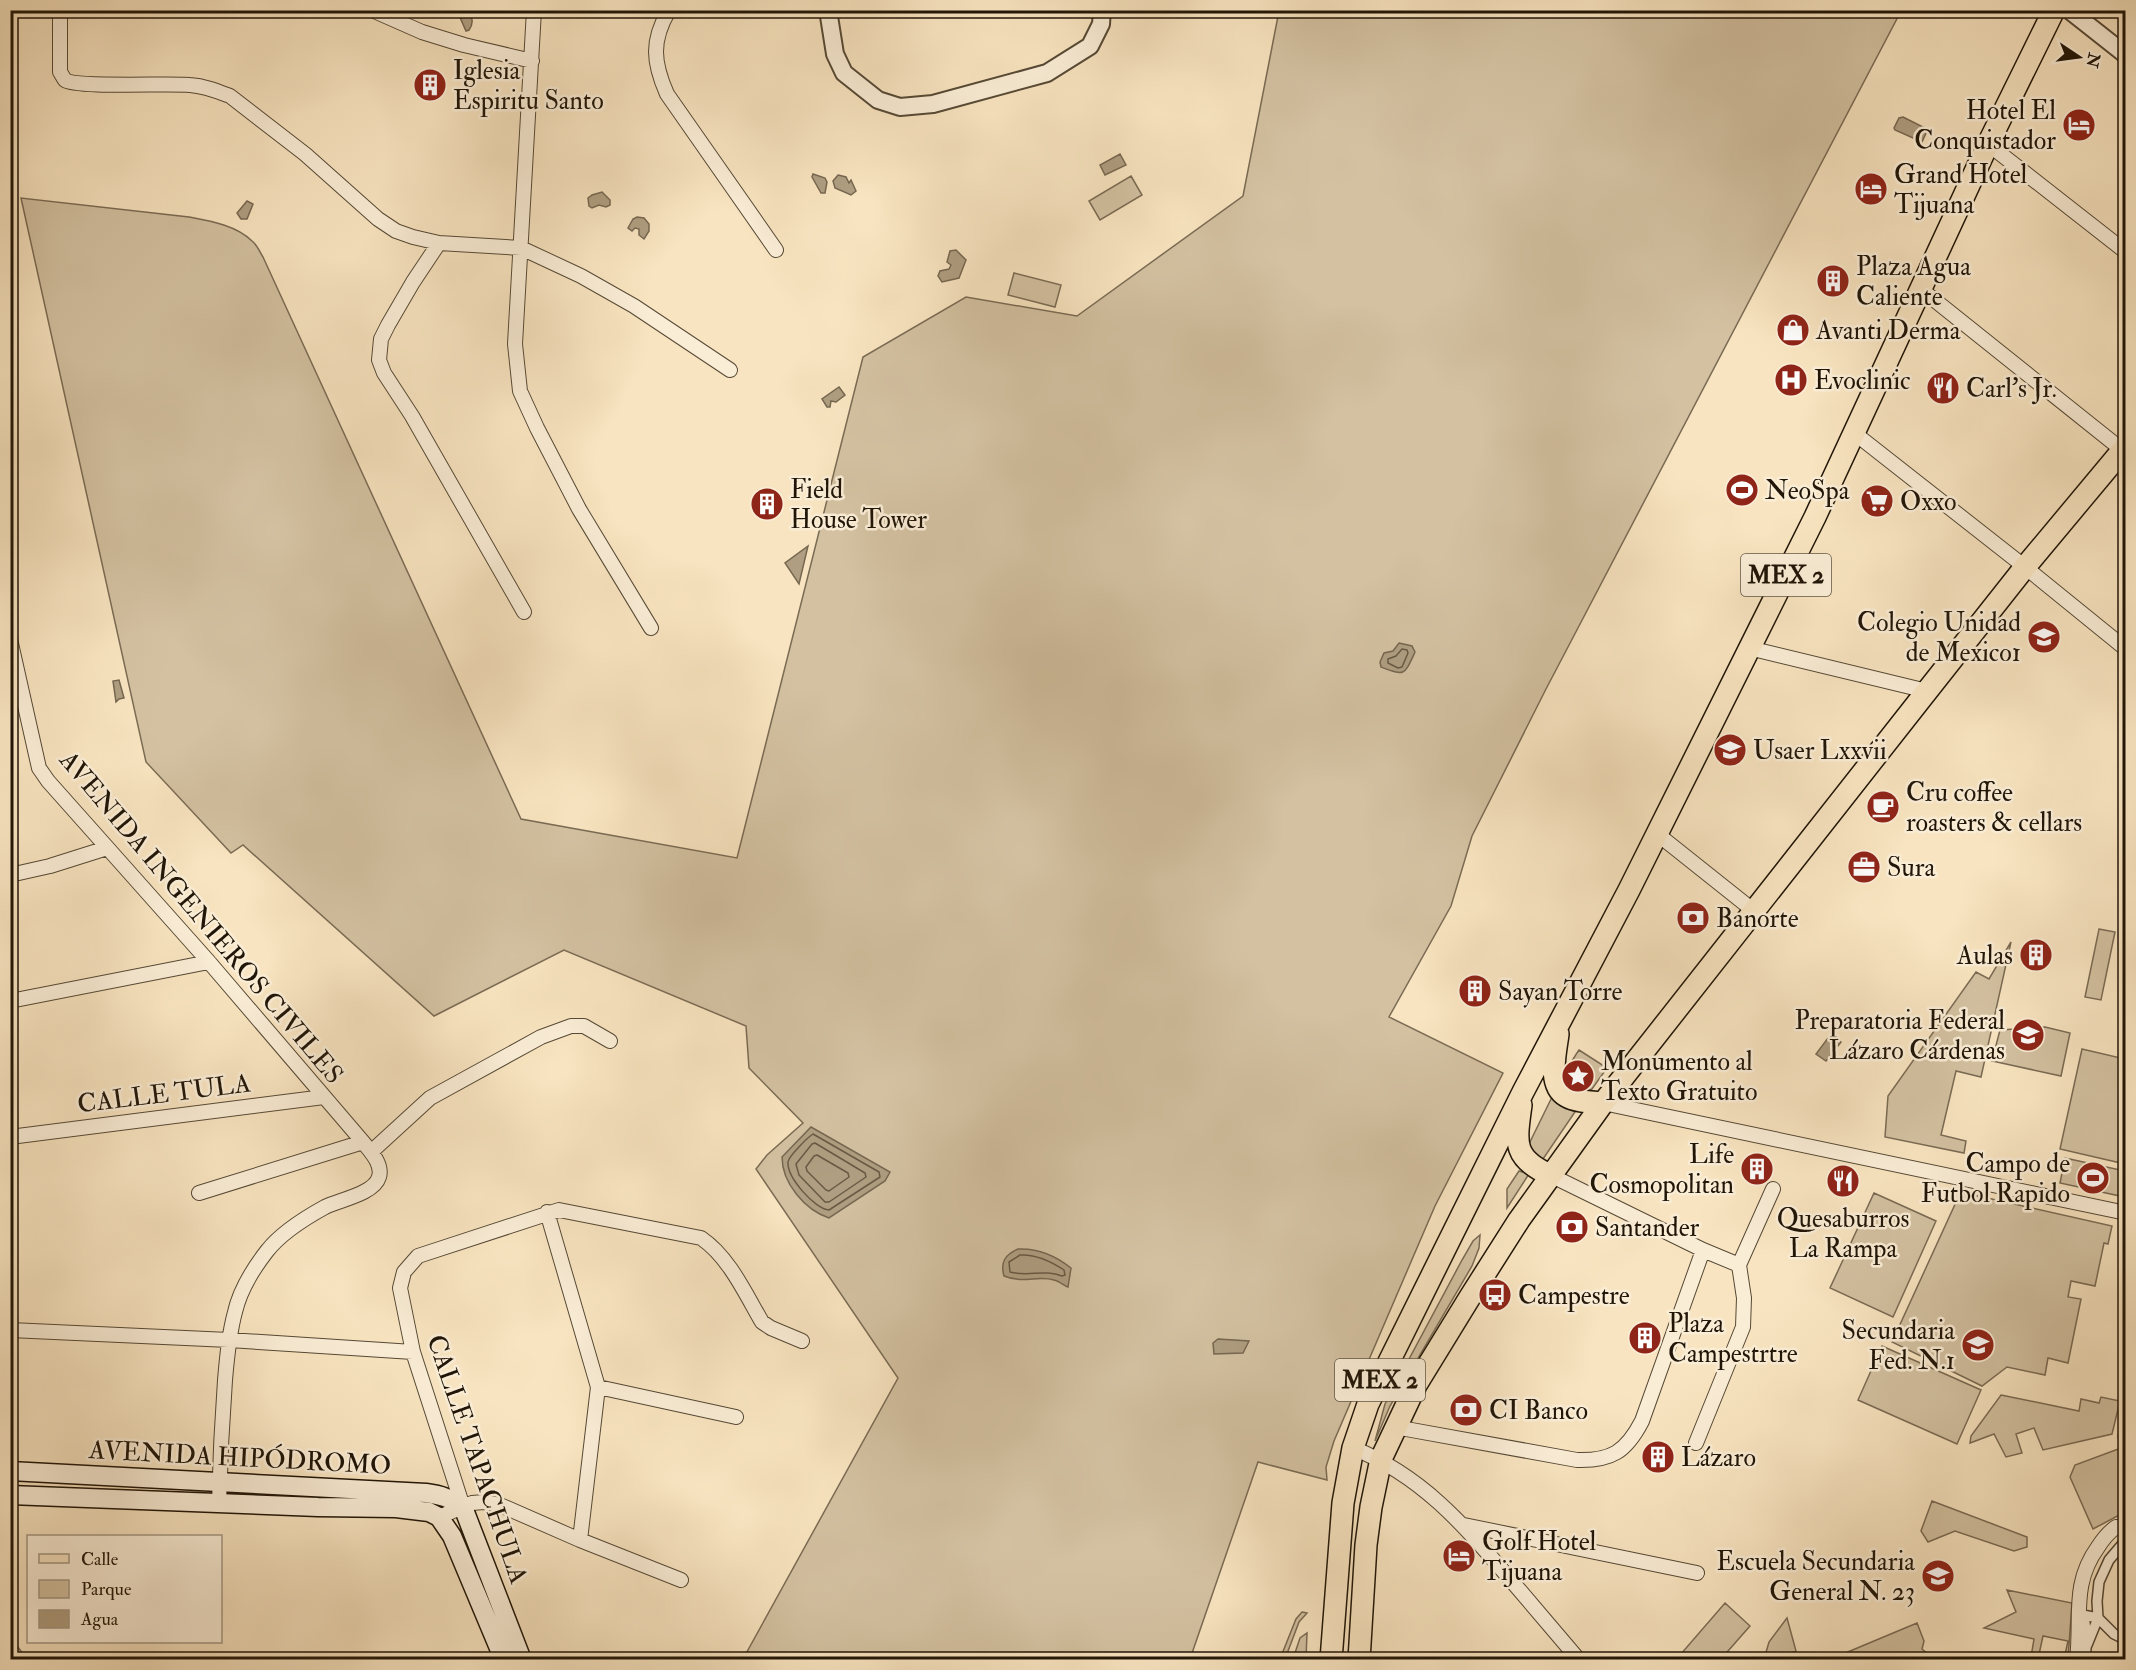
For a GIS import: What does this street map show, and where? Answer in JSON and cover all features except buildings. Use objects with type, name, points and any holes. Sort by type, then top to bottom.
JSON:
[{"type":"main road","name":"MEX 2","points":[[1331,1659],[1342,1503],[1353,1448],[1368,1404],[1523,1092],[1629,890],[1815,517],[1988,144],[2054,10]]},
{"type":"main road","name":"MEX 2","points":[[1359,1659],[1366,1545],[1381,1459],[1428,1364],[1519,1220],[1603,1103],[2025,567],[2124,450]]},
{"type":"main road","points":[[1561,1018],[1555,1060],[1555,1078],[1560,1092],[1576,1100],[1603,1103]]},
{"type":"main road","points":[[1523,1092],[1519,1122],[1519,1147],[1523,1159],[1531,1166],[1550,1175]]},
{"type":"main road","name":"AVENIDA HIPÓDROMO","points":[[10,1471],[436,1494],[454,1500],[463,1507]]},
{"type":"main road","name":"AVENIDA HIPÓDROMO","points":[[10,1495],[416,1509],[439,1517]]},
{"type":"main road","name":"CALLE TAPACHULA","points":[[463,1507],[522,1659]]},
{"type":"main road","name":"CALLE TAPACHULA","points":[[439,1517],[452,1536],[504,1659]]},
{"type":"street","points":[[60,10],[60,72],[65,80],[113,84],[189,85],[216,90],[230,96],[305,154],[378,219],[396,231],[439,243],[521,248],[581,276],[634,306],[730,370]]},
{"type":"street","points":[[372,10],[422,32],[532,62]]},
{"type":"street","points":[[534,10],[515,344],[520,391],[579,509],[651,628]]},
{"type":"street","points":[[669,10],[660,26],[655,51],[658,73],[667,94],[776,250]]},
{"type":"street","points":[[828,10],[835,54],[844,73],[878,100],[900,107],[933,104],[1047,73],[1090,46],[1101,24],[1102,10]]},
{"type":"street","points":[[2069,10],[2126,55]]},
{"type":"street","points":[[1988,144],[2126,252]]},
{"type":"street","points":[[439,243],[413,282],[381,339],[379,360],[384,373],[428,444],[524,612]]},
{"type":"street","points":[[1922,290],[2124,450]]},
{"type":"street","points":[[1853,432],[2025,567],[2126,650]]},
{"type":"street","name":"AVENIDA INGENIEROS CIVILES","points":[[10,639],[15,678],[39,768],[48,781],[209,962],[367,1147],[380,1166],[377,1183],[367,1191],[326,1207],[299,1223],[268,1250],[247,1281],[235,1310],[229,1340]]},
{"type":"street","points":[[1749,648],[1927,691]]},
{"type":"street","points":[[1656,833],[1754,911]]},
{"type":"street","points":[[10,875],[50,866],[107,848]]},
{"type":"street","points":[[10,1001],[209,962]]},
{"type":"street","points":[[199,1193],[367,1147],[430,1098],[541,1037],[571,1026],[584,1026],[610,1041]]},
{"type":"street","name":"CALLE TULA","points":[[10,1137],[324,1097]]},
{"type":"street","points":[[1603,1103],[2126,1213]]},
{"type":"street","points":[[1550,1175],[1703,1250],[1739,1265]]},
{"type":"street","points":[[1696,1443],[1743,1327],[1744,1298],[1739,1265],[1773,1189]]},
{"type":"street","points":[[580,1540],[598,1387],[547,1212],[559,1210],[575,1212],[701,1238],[712,1245],[724,1258],[762,1322],[802,1341]]},
{"type":"street","name":"CALLE TAPACHULA","points":[[463,1507],[412,1352],[400,1288],[404,1272],[418,1256],[547,1212]]},
{"type":"street","points":[[1395,1427],[1577,1460],[1602,1459],[1620,1451],[1642,1421],[1703,1250]]},
{"type":"street","points":[[10,1330],[229,1340],[412,1352]]},
{"type":"street","points":[[219,1503],[222,1419],[229,1340]]},
{"type":"street","points":[[598,1387],[736,1417]]},
{"type":"street","points":[[1353,1448],[1381,1459],[1405,1475],[1464,1525],[1580,1659]]},
{"type":"street","points":[[439,1517],[472,1503],[484,1502],[500,1505],[681,1580]]},
{"type":"street","points":[[1464,1525],[1697,1574]]},
{"type":"street","points":[[2085,1659],[2086,1645],[2080,1587],[2085,1569],[2105,1538],[2116,1527]]},
{"type":"street","points":[[2086,1645],[2098,1618],[2099,1582],[2109,1560],[2126,1540]]},
{"type":"street","points":[[2081,1614],[2098,1618],[2114,1634],[2126,1640]]},
{"type":"street","points":[[2076,1659],[2081,1614]]},
{"type":"green space","points":[[1279,11],[1901,11],[1546,689],[1472,836],[1451,906],[1389,1017],[1503,1073],[1435,1206],[1334,1441],[1326,1467],[1327,1480],[1258,1462],[1190,1659],[743,1659],[898,1378],[756,1169],[767,1155],[803,1123],[749,1068],[746,1026],[564,950],[434,1016],[243,845],[231,853],[146,762],[21,198],[189,217],[231,227],[254,243],[263,257],[521,819],[737,858],[863,357],[966,297],[1077,316],[1243,196]]},
{"type":"green space","points":[[1131,176],[1142,195],[1100,220],[1089,201]]},
{"type":"green space","points":[[1014,273],[1061,285],[1055,307],[1008,295]]},
{"type":"green space","points":[[2099,929],[2115,932],[2101,1000],[2085,997]]},
{"type":"green space","points":[[2011,942],[1981,1077],[1956,1071],[1941,1135],[1966,1141],[1964,1153],[1885,1137],[1888,1096],[1976,972],[1989,979]]},
{"type":"green space","points":[[2045,1027],[2070,1033],[2061,1076],[1992,1061],[2000,1030]]},
{"type":"green space","points":[[2082,1049],[2125,1059],[2125,1164],[2060,1149]]},
{"type":"green space","points":[[1579,1050],[1607,1068],[1592,1089],[1585,1093],[1568,1086],[1567,1081],[1569,1067]]},
{"type":"green space","points":[[1553,1095],[1577,1109],[1543,1159],[1537,1159],[1529,1144]]},
{"type":"green space","name":"Campo de Futbol Rapido","points":[[2065,1158],[2125,1171],[2120,1196],[2060,1183]]},
{"type":"green space","points":[[1519,1171],[1529,1174],[1507,1208],[1507,1189]]},
{"type":"green space","points":[[1874,1193],[1936,1221],[1893,1317],[1830,1288]]},
{"type":"green space","points":[[1965,1193],[2112,1226],[2108,1244],[2104,1243],[2095,1286],[2071,1281],[2068,1297],[2081,1299],[2068,1363],[2048,1358],[2045,1375],[2007,1367],[1982,1386],[1892,1342],[1957,1200]]},
{"type":"green space","points":[[1480,1235],[1479,1248],[1472,1266],[1390,1406],[1375,1441],[1385,1404],[1462,1260],[1473,1241]]},
{"type":"green space","points":[[1882,1346],[1981,1390],[1957,1444],[1858,1400]]},
{"type":"green space","points":[[2001,1395],[2079,1411],[2081,1399],[2099,1403],[2101,1397],[2120,1401],[2112,1434],[2043,1450],[2034,1428],[2016,1434],[2022,1453],[2006,1457],[1994,1434],[1970,1443],[1971,1436]]},
{"type":"green space","points":[[2123,1405],[2126,1406],[2125,1512],[2093,1529],[2070,1477],[2075,1465],[2121,1448],[2118,1437]]},
{"type":"green space","points":[[1932,1501],[2027,1537],[2027,1547],[2014,1551],[1955,1531],[1928,1542],[1921,1531]]},
{"type":"green space","points":[[2007,1590],[2072,1603],[2068,1659],[2064,1659],[2068,1641],[2043,1636],[2038,1659],[2031,1657],[2034,1639],[1984,1628],[2016,1612]]},
{"type":"green space","points":[[1725,1603],[1750,1626],[1721,1659],[1686,1659],[1680,1655]]},
{"type":"green space","points":[[1302,1612],[1307,1613],[1299,1622],[1285,1659],[1280,1659],[1296,1619]]},
{"type":"green space","points":[[1787,1618],[1796,1651],[1776,1659],[1764,1659],[1769,1642]]},
{"type":"green space","points":[[1917,1623],[1924,1641],[1922,1649],[1934,1659],[1831,1659]]},
{"type":"green space","points":[[1307,1633],[1306,1659],[1293,1659],[1300,1638]]},
{"type":"green space","points":[[11,1638],[27,1659],[11,1659]]},
{"type":"water","points":[[466,11],[472,22],[469,30],[466,31],[459,15]]},
{"type":"water","points":[[1903,117],[1925,128],[1927,131],[1922,142],[1895,130],[1899,118]]},
{"type":"water","points":[[1120,154],[1126,165],[1105,175],[1100,165]]},
{"type":"water","points":[[813,174],[825,178],[827,182],[825,193],[821,193],[812,177]]},
{"type":"water","points":[[838,175],[846,177],[849,183],[851,180],[856,191],[851,195],[835,188],[833,181]]},
{"type":"water","points":[[602,192],[610,200],[610,205],[606,207],[599,205],[592,208],[589,206],[588,198]]},
{"type":"water","points":[[247,201],[253,204],[247,219],[241,219],[237,213]]},
{"type":"water","points":[[644,218],[649,224],[649,231],[644,239],[639,235],[639,229],[635,228],[632,231],[628,228],[633,219]]},
{"type":"water","points":[[956,250],[966,260],[959,278],[942,282],[938,276],[940,271],[949,269],[951,265],[947,262],[950,251]]},
{"type":"water","points":[[839,387],[845,395],[836,402],[831,401],[830,407],[827,407],[822,399]]},
{"type":"water","points":[[808,546],[799,584],[785,563]]},
{"type":"water","points":[[1399,643],[1412,646],[1415,652],[1406,670],[1399,673],[1381,667],[1380,662],[1384,653],[1393,651]]},
{"type":"water","points":[[119,680],[124,698],[116,702],[113,681]]},
{"type":"water","points":[[1831,1034],[1841,1042],[1826,1061],[1816,1054]]},
{"type":"water","points":[[811,1127],[890,1172],[885,1181],[829,1218],[812,1209],[796,1194],[783,1167],[782,1157]]},
{"type":"water","points":[[1018,1249],[1046,1254],[1071,1268],[1068,1287],[1058,1281],[1048,1279],[1018,1279],[1004,1276],[1005,1260]]},
{"type":"water","points":[[1218,1339],[1249,1341],[1243,1353],[1214,1354],[1213,1343]]},
{"type":"place","name":"Iglesia Espiritu Santo","points":[[430,85]]},
{"type":"place","name":"Hotel El Conquistador","points":[[2079,125]]},
{"type":"place","name":"Grand Hotel Tijuana","points":[[1871,189]]},
{"type":"place","name":"Plaza Agua Caliente","points":[[1833,281]]},
{"type":"place","name":"Avanti Derma","points":[[1793,330]]},
{"type":"place","name":"Evoclinic","points":[[1791,380]]},
{"type":"place","name":"Carl's Jr.","points":[[1943,388]]},
{"type":"place","name":"NeoSpa","points":[[1742,490]]},
{"type":"place","name":"Oxxo","points":[[1877,501]]},
{"type":"place","name":"Field House Tower","points":[[767,504]]},
{"type":"place","name":"Colegio Unidad de Mexico1","points":[[2044,637]]},
{"type":"place","name":"Usaer Lxxvii","points":[[1730,750]]},
{"type":"place","name":"Cru coffee roasters & cellars","points":[[1883,807]]},
{"type":"place","name":"Sura","points":[[1864,867]]},
{"type":"place","name":"Banorte","points":[[1693,918]]},
{"type":"place","name":"Aulas","points":[[2036,955]]},
{"type":"place","name":"Sayan Torre","points":[[1475,991]]},
{"type":"place","name":"Preparatoria Federal Lázaro Cárdenas","points":[[2028,1035]]},
{"type":"place","name":"Monumento al Texto Gratuito","points":[[1578,1076]]},
{"type":"place","name":"Life Cosmopolitan","points":[[1757,1169]]},
{"type":"place","name":"Campo de Futbol Rapido","points":[[2093,1178]]},
{"type":"place","name":"Quesaburros La Rampa","points":[[1843,1181]]},
{"type":"place","name":"Santander","points":[[1572,1227]]},
{"type":"place","name":"Campestre","points":[[1495,1295]]},
{"type":"place","name":"Plaza Campestrtre","points":[[1645,1338]]},
{"type":"place","name":"Secundaria Fed. N.1","points":[[1978,1345]]},
{"type":"place","name":"CI Banco","points":[[1466,1410]]},
{"type":"place","name":"Lázaro","points":[[1658,1457]]},
{"type":"place","name":"Golf Hotel Tijuana","points":[[1459,1556]]},
{"type":"place","name":"Escuela Secundaria General N. 23","points":[[1938,1576]]}]
